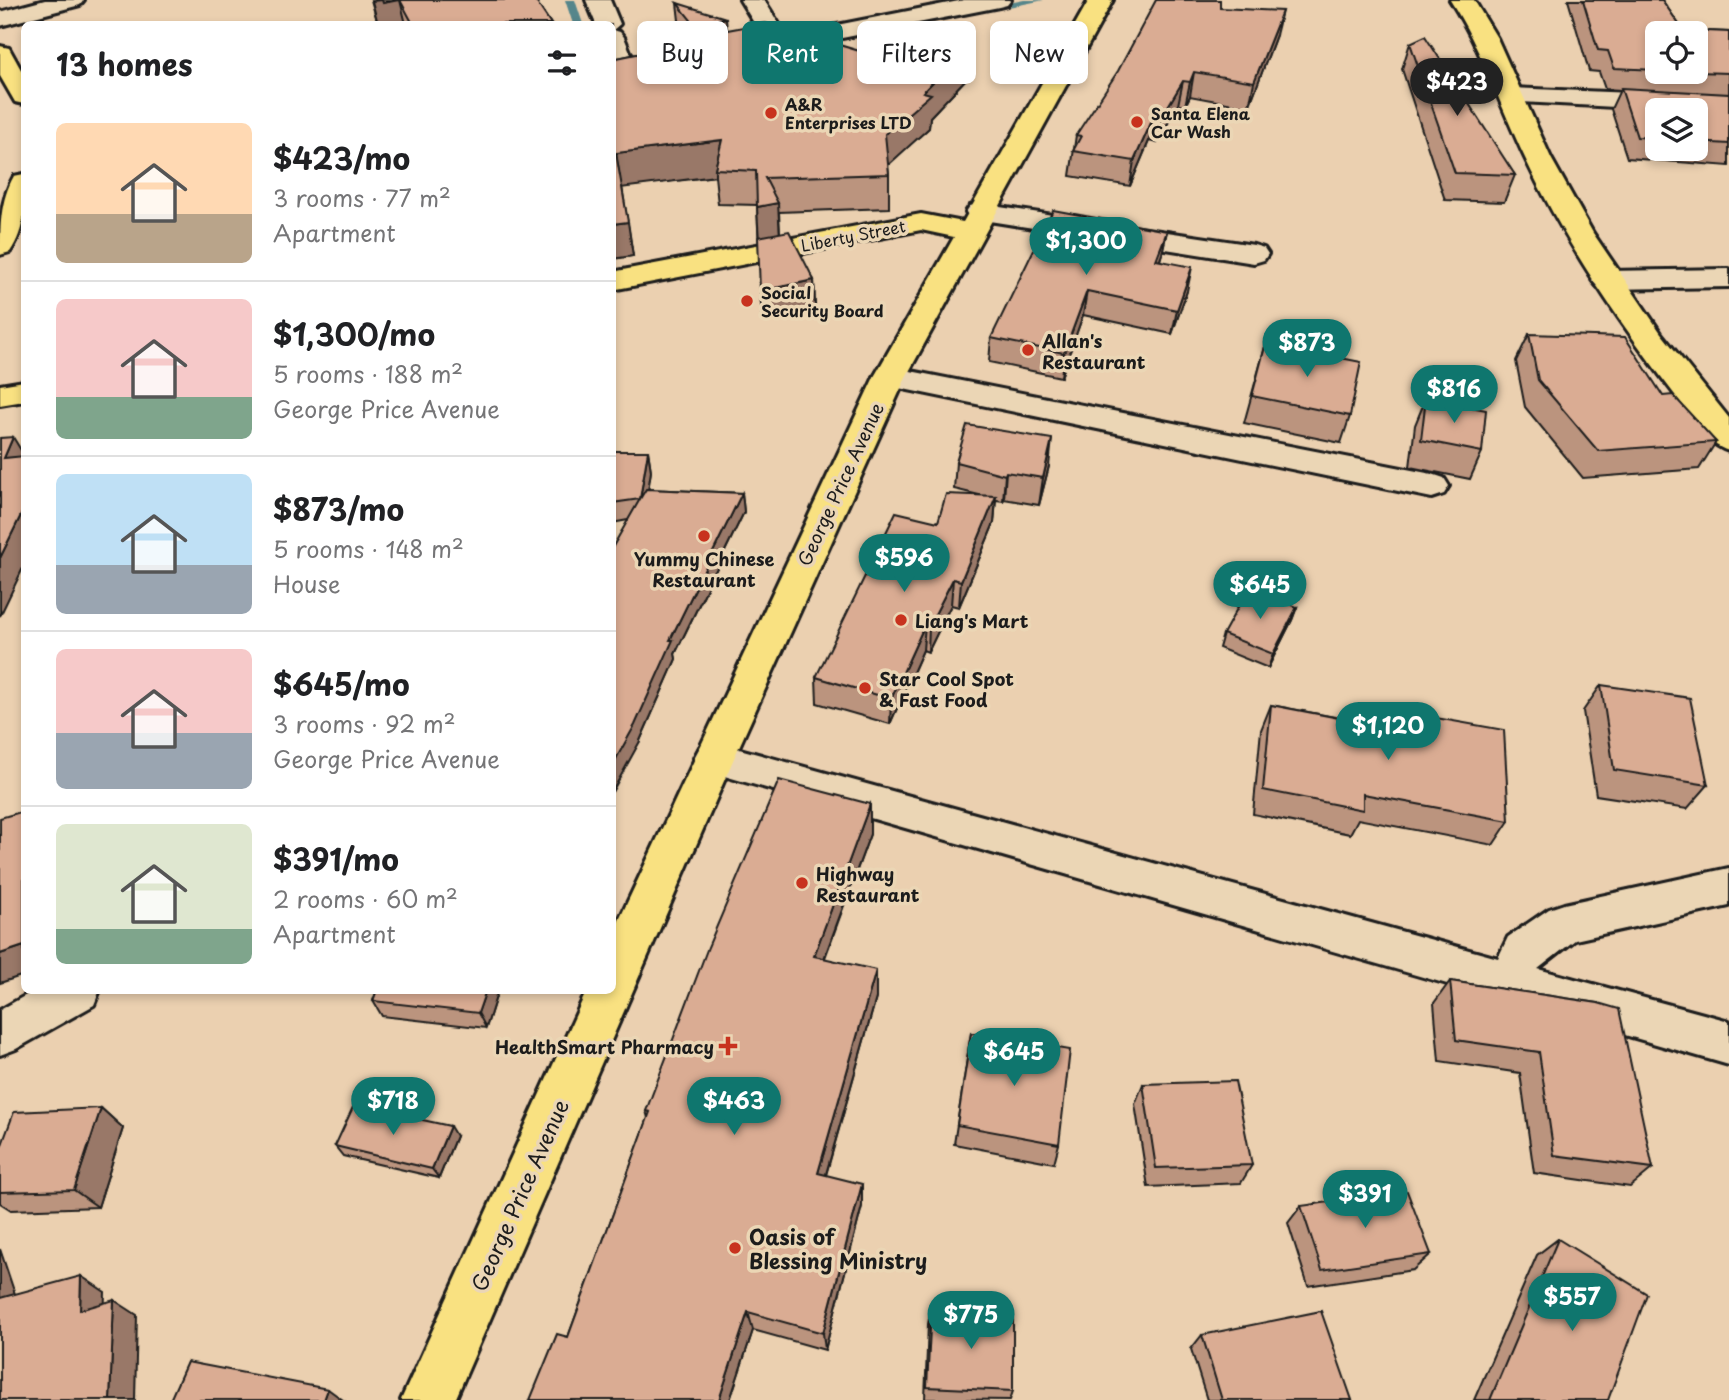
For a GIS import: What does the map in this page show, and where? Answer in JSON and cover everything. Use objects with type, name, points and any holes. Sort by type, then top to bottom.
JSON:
[{"type":"main road","name":"George Price Avenue","points":[[616,976],[890,377],[1101,0]]},
{"type":"main road","points":[[1462,0],[1473,15],[1512,96],[1538,158],[1607,280],[1729,440]]},
{"type":"main road","points":[[0,53],[21,92]]},
{"type":"main road","points":[[0,246],[21,197]]},
{"type":"main road","name":"Liberty Street","points":[[616,280],[921,222],[975,222]]},
{"type":"main road","points":[[0,396],[21,392]]},
{"type":"main road","name":"George Price Avenue","points":[[428,1400],[608,994]]},
{"type":"street","points":[[0,19],[72,0]]},
{"type":"street","points":[[598,0],[606,21]]},
{"type":"street","points":[[752,0],[765,21]]},
{"type":"street","points":[[843,30],[999,0]]},
{"type":"street","points":[[616,56],[620,75]]},
{"type":"street","points":[[1512,96],[1729,105]]},
{"type":"street","points":[[975,222],[1254,254]]},
{"type":"street","points":[[1607,280],[1729,278]]},
{"type":"street","points":[[890,377],[1433,486]]},
{"type":"street","points":[[714,758],[1729,1043]]},
{"type":"street","points":[[1508,982],[1524,951],[1564,923],[1729,887]]},
{"type":"street","points":[[0,1034],[71,994]]},
{"type":"building","points":[[400,0],[535,0],[549,21],[411,21]]},
{"type":"building","points":[[1156,0],[1220,0],[1220,8],[1282,11],[1254,82],[1194,72],[1190,82],[1183,81],[1161,118],[1154,116],[1134,161],[1073,151],[1081,136],[1076,135],[1118,71]]},
{"type":"building","points":[[1583,0],[1662,0],[1677,21],[1645,21],[1645,69],[1614,68],[1608,51],[1598,50]]},
{"type":"building","points":[[677,3],[726,18],[710,21],[692,21]]},
{"type":"building","points":[[742,27],[742,84],[843,84],[843,46],[857,50],[857,84],[931,84],[923,92],[931,94],[885,134],[889,174],[765,178],[778,203],[757,207],[756,171],[715,169],[722,140],[616,153],[616,58],[637,54],[637,84],[728,84],[728,30]]},
{"type":"building","points":[[1708,31],[1729,32],[1729,73],[1708,72]]},
{"type":"building","points":[[1425,36],[1515,175],[1455,173],[1410,43]]},
{"type":"building","points":[[1621,88],[1729,94],[1729,144],[1708,143],[1708,98],[1645,98],[1645,137],[1637,137]]},
{"type":"building","points":[[616,153],[628,222],[616,224]]},
{"type":"building","points":[[1053,210],[1167,231],[1156,260],[1192,267],[1177,310],[1087,291],[1064,353],[991,338]]},
{"type":"building","points":[[789,231],[814,280],[760,291],[758,237]]},
{"type":"building","points":[[1529,334],[1625,337],[1663,396],[1673,395],[1716,442],[1598,451],[1538,380]]},
{"type":"building","points":[[1266,343],[1361,362],[1350,416],[1252,396]]},
{"type":"building","points":[[1426,398],[1486,410],[1482,452],[1421,440]]},
{"type":"building","points":[[967,425],[1052,439],[1043,478],[1006,472],[1005,475],[956,462]]},
{"type":"building","points":[[13,437],[4,458],[21,456],[21,515],[0,558],[0,438]]},
{"type":"building","points":[[616,451],[648,451],[640,499],[616,502]]},
{"type":"building","points":[[646,489],[742,493],[670,640],[673,640],[635,725],[616,759],[616,541]]},
{"type":"building","points":[[946,494],[996,496],[961,581],[953,579],[929,626],[925,624],[891,699],[816,677],[896,512],[938,522]]},
{"type":"building","points":[[1249,587],[1297,607],[1273,654],[1223,634]]},
{"type":"building","points":[[1601,685],[1690,698],[1708,785],[1614,770]]},
{"type":"building","points":[[1271,705],[1391,728],[1391,710],[1504,730],[1509,821],[1363,794],[1363,810],[1263,790]]},
{"type":"building","points":[[779,780],[870,804],[814,956],[876,970],[818,1173],[862,1184],[823,1333],[748,1312],[719,1400],[530,1400],[557,1334],[568,1337],[650,1112],[646,1111],[708,947]]},
{"type":"building","points":[[21,812],[21,947],[0,954],[0,818]]},
{"type":"building","points":[[1450,981],[1598,1003],[1619,1009],[1653,1168],[1554,1155],[1539,1052],[1456,1040]]},
{"type":"building","points":[[376,994],[485,994],[478,1013],[373,1001]]},
{"type":"building","points":[[971,1033],[1070,1050],[1059,1144],[957,1125]]},
{"type":"building","points":[[1235,1081],[1252,1165],[1156,1168],[1143,1084]]},
{"type":"building","points":[[354,1105],[450,1126],[432,1169],[335,1146]]},
{"type":"building","points":[[101,1108],[74,1190],[0,1192],[0,1150],[14,1112]]},
{"type":"building","points":[[1407,1191],[1431,1254],[1322,1270],[1301,1206]]},
{"type":"building","points":[[1558,1239],[1647,1294],[1608,1400],[1490,1400]]},
{"type":"building","points":[[81,1276],[80,1310],[114,1300],[110,1400],[0,1400],[0,1298]]},
{"type":"building","points":[[931,1309],[1013,1314],[1013,1391],[927,1387]]},
{"type":"building","points":[[1321,1311],[1352,1400],[1222,1400],[1202,1335]]},
{"type":"building","points":[[187,1362],[328,1389],[324,1400],[170,1400]]},
{"type":"waterway","points":[[570,0],[577,21]]},
{"type":"waterway","points":[[927,21],[1039,0]]},
{"type":"place","name":"A&R Enterprises LTD","points":[[771,113]]},
{"type":"place","name":"Santa Elena Car Wash","points":[[1137,122]]},
{"type":"place","name":"Social Security Board","points":[[747,301]]},
{"type":"place","name":"Allan's Restaurant","points":[[1028,350]]},
{"type":"place","name":"Yummy Chinese Restaurant","points":[[704,536]]},
{"type":"place","name":"Liang's Mart","points":[[901,620]]},
{"type":"place","name":"Star Cool Spot & Fast Food","points":[[865,688]]},
{"type":"place","name":"Highway Restaurant","points":[[802,883]]},
{"type":"place","name":"HealthSmart Pharmacy","points":[[728,1046]]},
{"type":"place","name":"Oasis of Blessing Ministry","points":[[735,1248]]}]
